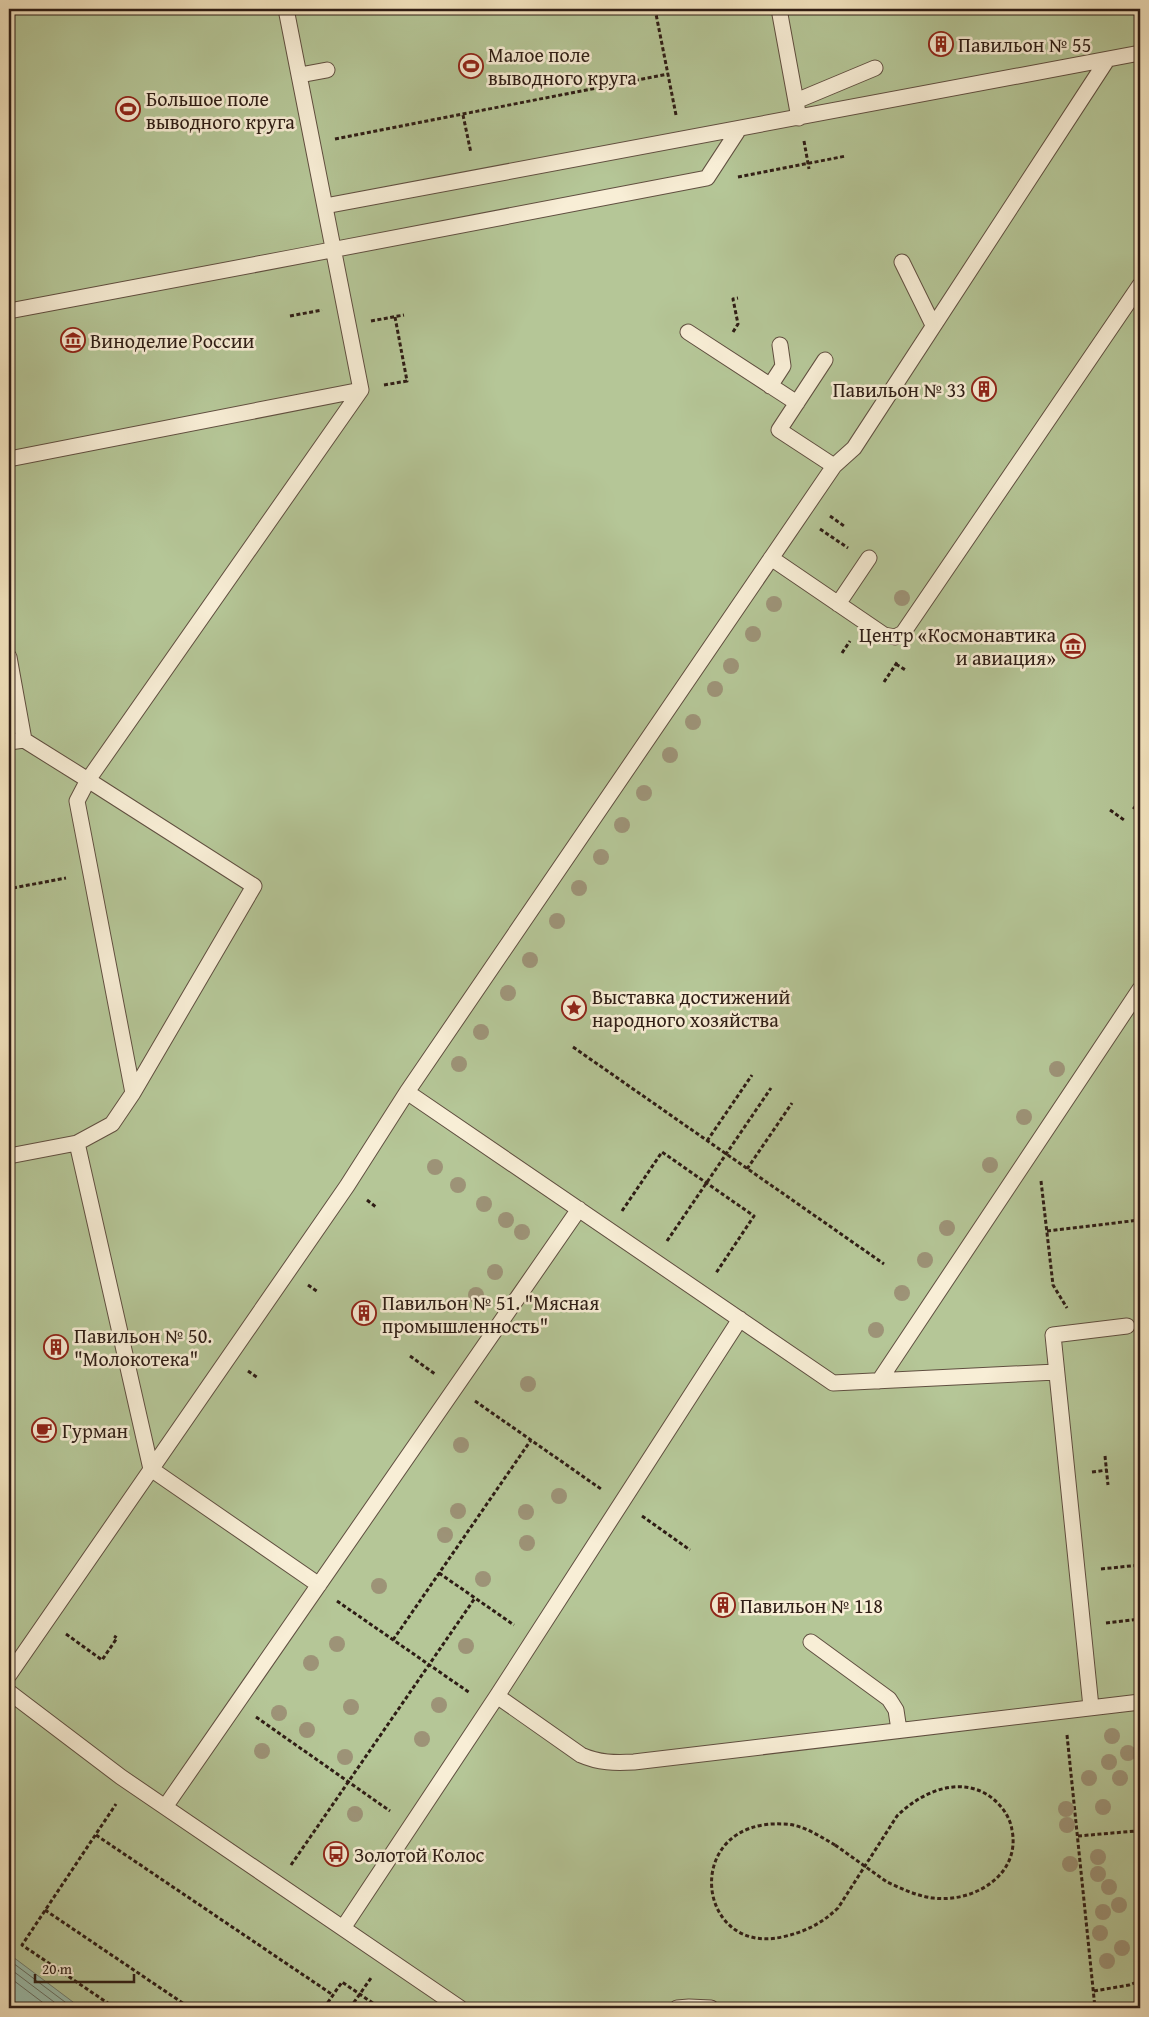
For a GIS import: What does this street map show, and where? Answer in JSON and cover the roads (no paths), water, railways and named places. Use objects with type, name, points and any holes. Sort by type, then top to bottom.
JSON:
[{"type":"lane","points":[[133,1093],[77,801],[88,780],[361,390],[286,9]]},
{"type":"lane","points":[[779,9],[799,118]]},
{"type":"lane","points":[[325,206],[1140,53]]},
{"type":"lane","points":[[9,1675],[347,1186],[407,1092],[770,558],[834,466],[854,448],[1107,60]]},
{"type":"lane","points":[[796,101],[875,68]]},
{"type":"lane","points":[[300,75],[327,70]]},
{"type":"lane","points":[[9,311],[707,178],[739,129]]},
{"type":"lane","points":[[902,262],[934,325]]},
{"type":"lane","points":[[770,558],[884,635],[895,637],[906,630],[1140,285]]},
{"type":"lane","points":[[688,332],[797,403]]},
{"type":"lane","points":[[770,386],[783,366],[780,345]]},
{"type":"lane","points":[[825,360],[779,430],[834,466]]},
{"type":"lane","points":[[9,459],[361,390]]},
{"type":"lane","points":[[838,604],[869,558]]},
{"type":"lane","points":[[9,657],[16,741],[88,780],[254,886],[133,1093],[112,1124],[77,1143],[9,1156]]},
{"type":"lane","points":[[879,1380],[1140,989]]},
{"type":"lane","points":[[407,1092],[833,1382],[1056,1372]]},
{"type":"lane","points":[[77,1143],[151,1469],[318,1586]]},
{"type":"lane","points":[[165,1807],[579,1209]]},
{"type":"lane","points":[[343,1928],[493,1701],[740,1319]]},
{"type":"lane","points":[[1091,1707],[1053,1334],[1127,1326]]},
{"type":"lane","points":[[811,1642],[889,1698],[896,1710],[899,1730]]},
{"type":"lane","points":[[9,1692],[165,1807],[460,2008]]},
{"type":"lane","points":[[493,1701],[581,1755],[594,1761],[608,1763],[634,1762],[1140,1702]]},
{"type":"lane","points":[[677,2008],[710,2008]]},
{"type":"water","points":[[9,1954],[81,2008],[9,2008]]},
{"type":"place","name":"Павильон № 55","points":[[941,44]]},
{"type":"place","name":"Малое поле выводного круга","points":[[471,66]]},
{"type":"place","name":"Большое поле выводного круга","points":[[128,109]]},
{"type":"place","name":"Виноделие России","points":[[73,340]]},
{"type":"place","name":"Павильон № 33","points":[[984,389]]},
{"type":"place","name":"Центр «Космонавтика и авиация»","points":[[1073,646]]},
{"type":"place","name":"Выставка достижений народного хозяйства","points":[[574,1008]]},
{"type":"place","name":"Павильон № 51. \"Мясная промышленность\"","points":[[364,1313]]},
{"type":"place","name":"Павильон № 50. \"Молокотека\"","points":[[56,1347]]},
{"type":"place","name":"Гурман","points":[[44,1430]]},
{"type":"place","name":"Павильон № 118","points":[[723,1605]]},
{"type":"place","name":"Золотой Колос","points":[[336,1854]]}]
